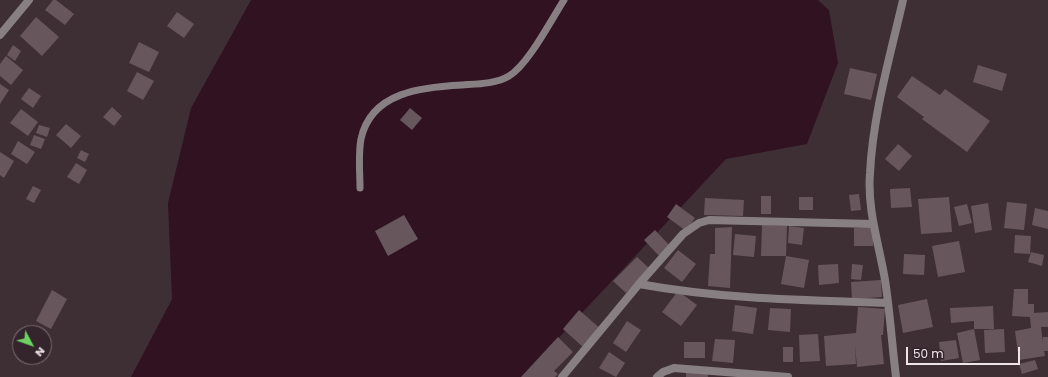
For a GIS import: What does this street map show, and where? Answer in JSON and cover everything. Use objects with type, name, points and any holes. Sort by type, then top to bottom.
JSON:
[{"type":"street","points":[[0,35],[29,0]]},
{"type":"street","points":[[896,377],[884,280],[873,224],[870,197],[870,173],[877,115],[903,0]]},
{"type":"street","points":[[562,377],[639,284],[684,234],[699,222],[709,220],[873,224]]},
{"type":"street","points":[[639,284],[687,292],[736,297],[887,303]]},
{"type":"street","points":[[657,377],[663,372],[674,368],[788,377]]},
{"type":"lane","points":[[360,188],[361,139],[367,122],[379,107],[400,94],[427,87],[482,83],[509,77],[527,58],[564,0]]},
{"type":"shaded area","points":[[251,0],[818,0],[829,10],[838,63],[807,144],[726,159],[522,377],[131,377],[172,299],[168,203],[191,108]]},
{"type":"building","points":[[53,0],[56,0],[74,14],[65,25],[45,10]]},
{"type":"building","points":[[177,12],[194,24],[184,38],[167,26]]},
{"type":"building","points":[[36,17],[59,37],[42,56],[20,36]]},
{"type":"building","points":[[139,42],[159,52],[149,72],[129,63]]},
{"type":"building","points":[[13,45],[21,51],[15,61],[7,55]]},
{"type":"building","points":[[6,56],[23,70],[11,85],[0,76],[0,64]]},
{"type":"building","points":[[978,65],[1007,74],[1002,91],[973,82]]},
{"type":"building","points":[[850,68],[877,74],[871,100],[844,94]]},
{"type":"building","points":[[137,72],[154,81],[143,100],[127,91]]},
{"type":"building","points":[[912,76],[940,95],[945,89],[990,121],[967,152],[922,119],[924,117],[897,97]]},
{"type":"building","points":[[0,84],[9,90],[0,104]]},
{"type":"building","points":[[29,88],[41,96],[33,108],[21,99]]},
{"type":"building","points":[[112,107],[122,116],[114,126],[103,117]]},
{"type":"building","points":[[410,108],[422,118],[412,130],[400,120]]},
{"type":"building","points":[[21,109],[38,122],[28,136],[10,123]]},
{"type":"building","points":[[66,124],[81,136],[71,148],[56,135]]},
{"type":"building","points":[[39,125],[50,128],[47,137],[36,133]]},
{"type":"building","points":[[34,135],[45,139],[41,149],[30,145]]},
{"type":"building","points":[[18,141],[35,152],[27,164],[11,154]]},
{"type":"building","points":[[898,144],[912,156],[899,171],[885,159]]},
{"type":"building","points":[[81,150],[89,154],[85,162],[77,158]]},
{"type":"building","points":[[0,152],[14,161],[4,178],[0,175]]},
{"type":"building","points":[[76,163],[87,170],[79,184],[67,177]]},
{"type":"building","points":[[33,186],[41,190],[34,203],[26,199]]},
{"type":"building","points":[[910,188],[912,207],[891,208],[890,189]]},
{"type":"building","points":[[859,194],[861,210],[851,211],[849,195]]},
{"type":"building","points":[[761,196],[771,196],[771,214],[761,214]]},
{"type":"building","points":[[799,197],[813,197],[813,210],[799,210]]},
{"type":"building","points":[[949,197],[952,232],[921,234],[918,199]]},
{"type":"building","points":[[705,198],[744,200],[743,216],[704,215]]},
{"type":"building","points":[[1007,202],[1027,204],[1024,230],[1004,228]]},
{"type":"building","points":[[988,203],[992,230],[975,233],[971,206]]},
{"type":"building","points":[[676,204],[695,218],[686,231],[667,217]]},
{"type":"building","points":[[967,204],[972,223],[959,226],[954,207]]},
{"type":"building","points":[[1035,208],[1048,211],[1048,229],[1032,225]]},
{"type":"building","points":[[404,215],[418,239],[388,256],[375,231]]},
{"type":"building","points":[[762,225],[787,226],[786,256],[761,256]]},
{"type":"building","points":[[789,226],[804,228],[802,245],[788,243]]},
{"type":"building","points":[[732,227],[730,288],[708,286],[710,254],[715,254],[715,228]]},
{"type":"building","points":[[873,227],[873,246],[854,246],[854,228]]},
{"type":"building","points":[[655,230],[671,247],[661,258],[644,240]]},
{"type":"building","points":[[735,234],[756,236],[754,257],[733,255]]},
{"type":"building","points":[[1015,235],[1031,236],[1030,254],[1014,253]]},
{"type":"building","points":[[959,241],[965,272],[938,277],[932,246]]},
{"type":"building","points":[[678,250],[696,264],[682,282],[664,268]]},
{"type":"building","points":[[1031,252],[1044,255],[1042,266],[1028,262]]},
{"type":"building","points":[[904,254],[925,255],[924,275],[903,274]]},
{"type":"building","points":[[786,256],[809,260],[804,288],[781,284]]},
{"type":"building","points":[[637,257],[650,269],[626,293],[613,281]]},
{"type":"building","points":[[838,264],[839,283],[819,285],[818,265]]},
{"type":"building","points":[[852,264],[863,265],[861,280],[851,279]]},
{"type":"building","points":[[881,280],[882,297],[852,299],[851,282]]},
{"type":"building","points":[[1014,289],[1028,289],[1028,304],[1034,304],[1034,313],[1048,312],[1048,327],[1041,327],[1043,343],[1043,337],[1048,337],[1048,351],[1044,351],[1045,356],[1019,360],[1015,331],[1031,328],[1030,317],[1012,316]]},
{"type":"building","points":[[52,290],[67,299],[52,327],[52,325],[44,325],[36,321]]},
{"type":"building","points":[[678,291],[697,305],[681,326],[662,312]]},
{"type":"building","points":[[927,299],[933,327],[903,333],[898,305]]},
{"type":"building","points":[[735,305],[757,308],[753,334],[732,331]]},
{"type":"building","points":[[993,306],[994,329],[974,329],[974,321],[951,323],[950,308]]},
{"type":"building","points":[[858,307],[885,309],[883,335],[881,335],[884,364],[857,367],[855,345],[856,364],[826,366],[824,336],[856,333]]},
{"type":"building","points":[[770,308],[791,309],[790,332],[768,330]]},
{"type":"building","points":[[579,310],[601,329],[584,348],[563,329]]},
{"type":"building","points":[[627,321],[641,330],[626,352],[613,343]]},
{"type":"building","points":[[974,329],[980,360],[963,363],[957,333]]},
{"type":"building","points":[[1004,329],[1005,352],[985,353],[984,330]]},
{"type":"building","points":[[818,334],[820,361],[800,362],[799,335]]},
{"type":"building","points":[[558,337],[573,352],[554,371],[558,374],[555,377],[521,377]]},
{"type":"building","points":[[715,339],[735,340],[733,363],[712,361]]},
{"type":"building","points":[[956,340],[959,358],[941,361],[939,342]]},
{"type":"building","points":[[684,342],[705,342],[705,358],[684,358]]},
{"type":"building","points":[[783,347],[793,347],[793,362],[783,362]]},
{"type":"building","points":[[609,352],[625,363],[616,377],[599,368]]},
{"type":"building","points":[[1035,360],[1038,369],[1022,374],[1019,364]]},
{"type":"building","points":[[686,372],[708,372],[708,377],[686,377]]}]
